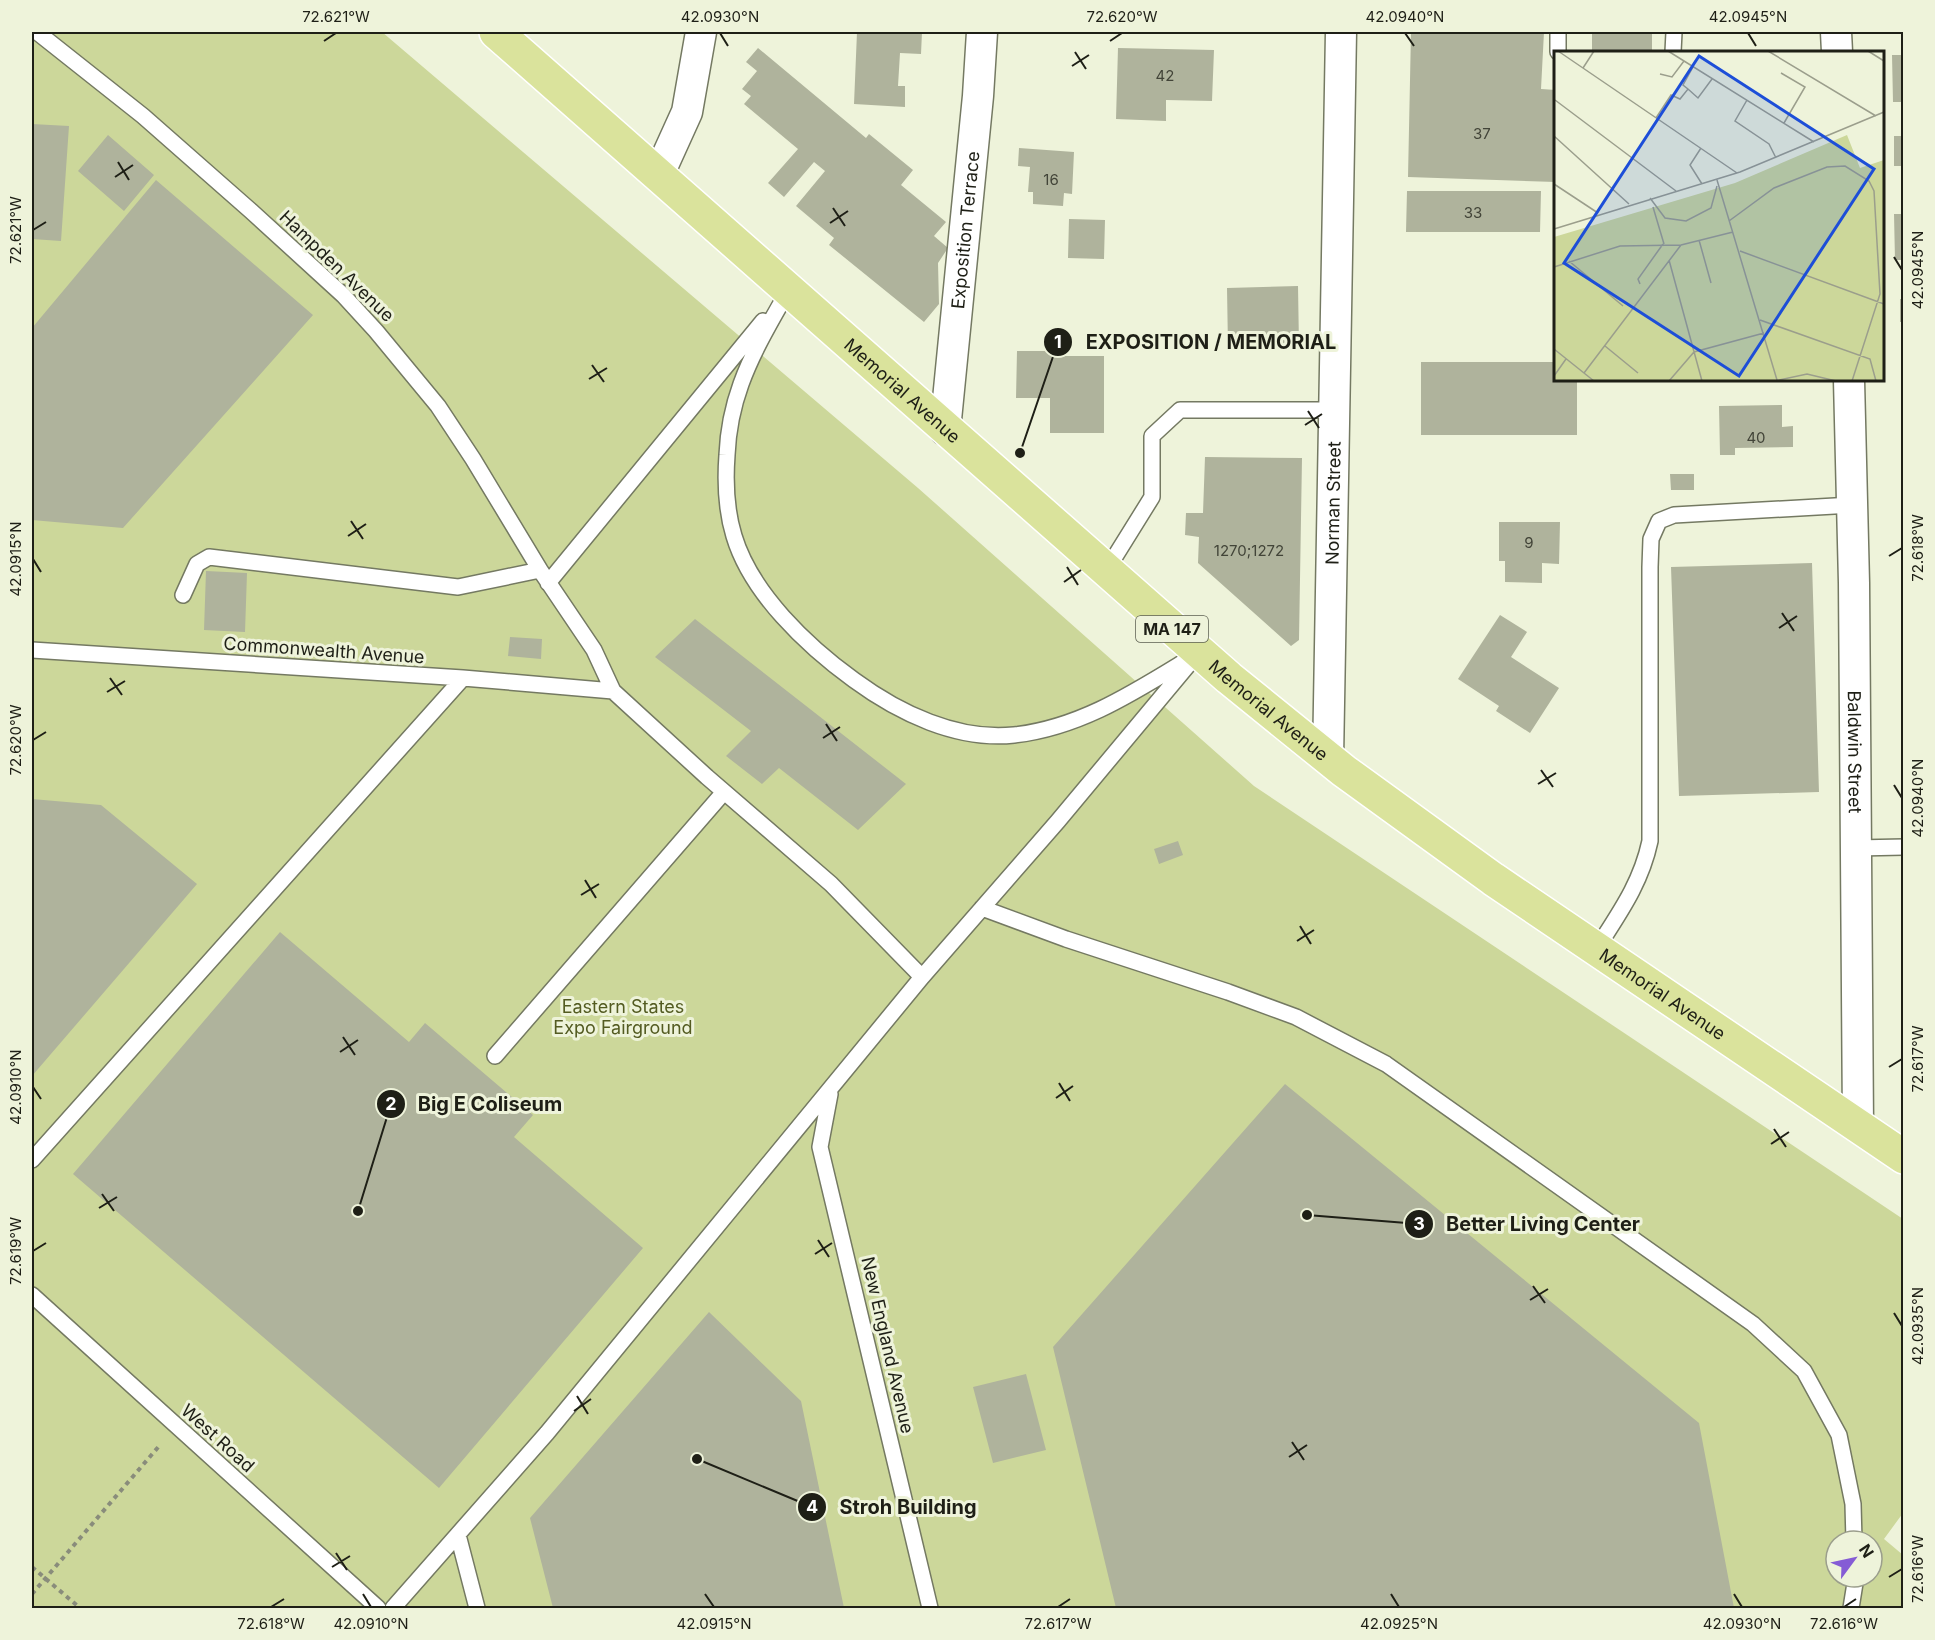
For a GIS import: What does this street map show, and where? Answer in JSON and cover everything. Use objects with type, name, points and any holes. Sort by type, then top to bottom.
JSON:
[{"type":"main road","name":"Memorial Avenue","points":[[495,32],[1106,571],[1328,759],[1428,833],[1904,1157]]},
{"type":"street","points":[[658,176],[687,112],[700,32]]},
{"type":"street","name":"Exposition Terrace","points":[[945,430],[977,108],[982,32]]},
{"type":"street","name":"Norman Street","points":[[1328,759],[1341,32]]},
{"type":"street","points":[[1836,32],[1837,51]]},
{"type":"street","name":"Baldwin Street","points":[[1849,381],[1858,1126]]},
{"type":"lane","name":"Hampden Avenue","points":[[37,32],[143,116],[236,197],[321,274],[376,331],[438,406],[473,459],[544,576],[594,650],[613,691]]},
{"type":"lane","points":[[1558,32],[1558,51]]},
{"type":"lane","points":[[1673,51],[1674,32]]},
{"type":"lane","points":[[183,595],[196,564],[209,557],[458,587],[544,576],[788,291]]},
{"type":"lane","points":[[788,291],[753,353],[740,385],[727,443],[726,494],[731,527],[744,560],[770,600],[812,646],[865,688],[895,707],[927,722],[983,735],[1012,736],[1038,732],[1092,714],[1129,696],[1200,652]]},
{"type":"lane","points":[[1106,571],[1152,496],[1152,436],[1180,410],[1334,410]]},
{"type":"lane","points":[[1597,948],[1635,888],[1646,863],[1650,841],[1650,567],[1651,539],[1659,521],[1674,515],[1852,505]]},
{"type":"lane","name":"Commonwealth Avenue","points":[[32,650],[463,678],[613,691]]},
{"type":"lane","points":[[393,1608],[547,1433],[922,977],[1058,821],[1200,652]]},
{"type":"lane","points":[[32,1160],[463,678]]},
{"type":"lane","points":[[613,691],[724,792],[831,884],[922,977]]},
{"type":"lane","points":[[495,1056],[724,792]]},
{"type":"lane","points":[[1856,848],[1904,847]]},
{"type":"lane","points":[[982,908],[1296,1017],[1386,1064],[1753,1324],[1804,1371],[1839,1435],[1852,1504],[1853,1529]]},
{"type":"lane","name":"New England Avenue","points":[[831,1090],[820,1147],[930,1608]]},
{"type":"lane","name":"West Road","points":[[32,1295],[378,1608]]},
{"type":"lane","points":[[458,1535],[477,1608]]},
{"type":"lane","points":[[1851,1608],[1854,1589]]},
{"type":"path","points":[[32,1594],[176,1426]]},
{"type":"path","points":[[32,1567],[80,1608]]},
{"type":"green space","name":"Eastern States Expo Fairground","points":[[32,32],[382,32],[918,488],[1254,786],[1903,1219],[1903,1513],[1884,1539],[1903,1555],[1903,1608],[32,1608]]},
{"type":"building","points":[[857,32],[922,32],[921,54],[900,53],[898,86],[905,86],[905,107],[854,104]]},
{"type":"building","points":[[1411,32],[1544,32],[1541,89],[1554,90],[1554,182],[1408,177]]},
{"type":"building","points":[[1592,32],[1652,32],[1652,51],[1592,51]]},
{"type":"building","points":[[758,48],[866,138],[869,134],[913,170],[901,185],[946,222],[934,236],[948,248],[938,263],[939,304],[924,322],[829,245],[834,238],[796,206],[825,171],[814,162],[784,197],[768,183],[798,149],[744,104],[751,96],[742,89],[757,71],[746,62]]},
{"type":"building","points":[[1118,48],[1214,50],[1212,101],[1166,100],[1166,121],[1116,119]]},
{"type":"building","points":[[1892,55],[1904,55],[1904,102],[1893,102]]},
{"type":"building","points":[[32,124],[69,126],[61,241],[32,239]]},
{"type":"building","points":[[108,135],[154,175],[124,211],[78,171]]},
{"type":"building","points":[[1894,136],[1904,136],[1904,166],[1894,166]]},
{"type":"building","points":[[1019,148],[1074,152],[1072,194],[1064,193],[1063,206],[1033,204],[1033,192],[1028,192],[1030,167],[1018,166]]},
{"type":"building","points":[[156,180],[313,315],[123,528],[32,520],[32,328]]},
{"type":"building","points":[[1407,191],[1541,191],[1540,232],[1406,232]]},
{"type":"building","points":[[1894,214],[1904,214],[1904,260],[1895,260]]},
{"type":"building","points":[[1069,219],[1105,220],[1104,259],[1068,258]]},
{"type":"building","points":[[1298,286],[1299,346],[1228,348],[1227,288]]},
{"type":"building","points":[[1900,299],[1904,299],[1904,322],[1900,322]]},
{"type":"building","points":[[1017,351],[1052,351],[1052,356],[1104,356],[1104,433],[1050,433],[1050,398],[1016,398]]},
{"type":"building","points":[[1421,362],[1554,362],[1554,381],[1577,381],[1577,435],[1421,435]]},
{"type":"building","points":[[1782,405],[1782,427],[1793,426],[1793,447],[1735,448],[1735,455],[1720,455],[1719,406]]},
{"type":"building","points":[[1205,457],[1302,458],[1299,640],[1291,646],[1198,563],[1199,537],[1185,535],[1186,513],[1203,513]]},
{"type":"building","points":[[1670,474],[1694,474],[1694,490],[1671,490]]},
{"type":"building","points":[[1499,522],[1560,522],[1559,564],[1542,563],[1542,583],[1505,582],[1505,561],[1499,561]]},
{"type":"building","points":[[1812,563],[1819,792],[1679,796],[1671,567]]},
{"type":"building","points":[[206,571],[247,573],[245,632],[204,630]]},
{"type":"building","points":[[1500,615],[1527,632],[1511,657],[1559,688],[1530,733],[1496,711],[1499,706],[1458,679]]},
{"type":"building","points":[[695,619],[906,784],[858,830],[779,768],[762,784],[726,756],[751,731],[655,657]]},
{"type":"building","points":[[510,637],[542,639],[541,659],[508,656]]},
{"type":"building","points":[[32,799],[101,805],[197,884],[32,1076]]},
{"type":"building","points":[[1178,841],[1183,855],[1159,864],[1154,849]]},
{"type":"building","points":[[280,932],[409,1042],[425,1023],[533,1115],[514,1137],[643,1248],[439,1488],[73,1174]]},
{"type":"building","points":[[1285,1084],[1699,1423],[1734,1608],[1116,1608],[1053,1347]]},
{"type":"building","points":[[709,1312],[801,1401],[844,1608],[553,1608],[530,1518]]},
{"type":"building","points":[[1026,1374],[1046,1450],[993,1463],[973,1387]]},
{"type":"place","name":"EXPOSITION / MEMORIAL","points":[[1020,453]]},
{"type":"place","name":"Big E Coliseum","points":[[358,1211]]},
{"type":"place","name":"Better Living Center","points":[[1307,1215]]},
{"type":"place","name":"Stroh Building","points":[[697,1459]]}]
